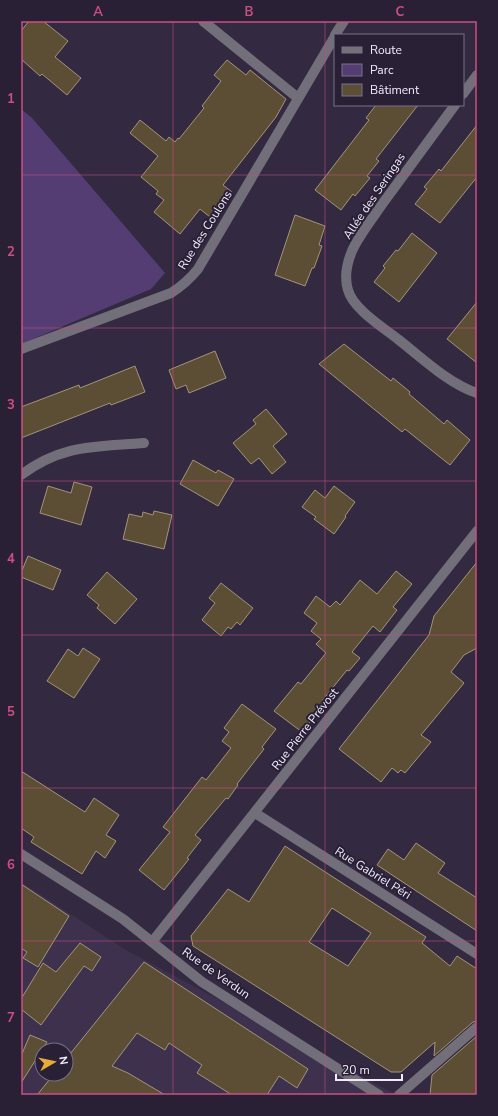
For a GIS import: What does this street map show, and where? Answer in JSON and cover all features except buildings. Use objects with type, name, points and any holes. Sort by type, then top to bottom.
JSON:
[{"type":"street","points":[[203,21],[298,98]]},
{"type":"street","name":"Rue des Coulons","points":[[336,34],[344,21]]},
{"type":"street","name":"Rue des Coulons","points":[[21,349],[171,293],[190,279],[198,269],[334,37]]},
{"type":"street","points":[[464,93],[477,75]]},
{"type":"street","name":"Allée des Seringas","points":[[454,106],[374,217],[352,251],[346,276],[348,290],[354,302],[372,319],[439,370],[462,386],[477,393]]},
{"type":"street","points":[[21,475],[38,463],[62,452],[86,447],[144,443]]},
{"type":"street","name":"Rue Pierre Prévost","points":[[152,942],[477,531]]},
{"type":"street","name":"Rue Gabriel Péri","points":[[255,813],[477,954]]},
{"type":"street","name":"Rue de Verdun","points":[[21,854],[123,919],[202,982],[379,1095]]},
{"type":"street","points":[[399,1095],[477,1027]]},
{"type":"shaded area","points":[[21,882],[126,950],[397,1095],[21,1095]]},
{"type":"green space","points":[[21,109],[32,118],[165,273],[151,289],[21,344]]}]
